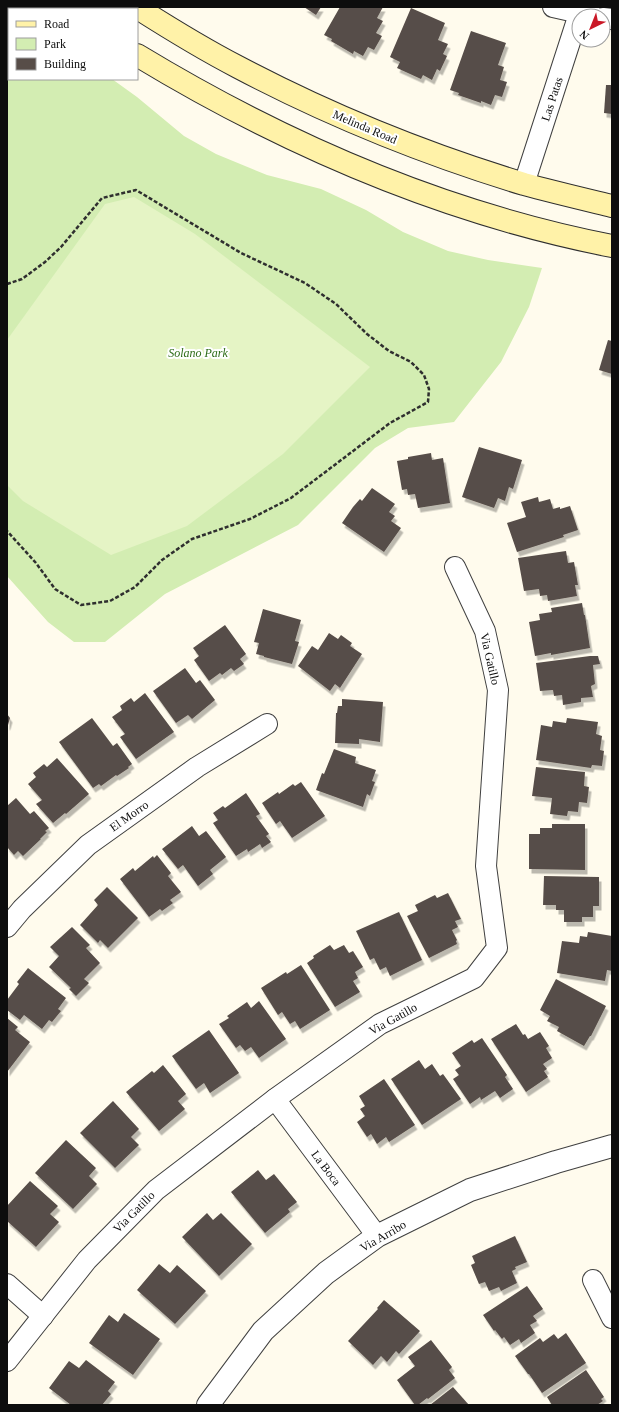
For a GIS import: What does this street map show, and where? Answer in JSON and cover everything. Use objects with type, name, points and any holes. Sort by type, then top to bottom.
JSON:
[{"type":"main road","name":"Melinda Road","points":[[138,8],[196,44],[338,116],[396,140],[453,161],[524,184],[612,206]]},
{"type":"main road","points":[[138,56],[178,80],[233,110],[285,136],[340,160],[426,194],[479,212],[581,240],[612,246]]},
{"type":"street","points":[[553,7],[571,11]]},
{"type":"street","name":"Las Patas","points":[[524,184],[574,48]]},
{"type":"street","name":"Via Gatillo","points":[[7,1361],[87,1260],[156,1190],[275,1099],[380,1024],[474,978],[497,948],[486,866],[498,690],[485,631],[455,567]]},
{"type":"street","name":"El Morro","points":[[7,926],[22,909],[88,845],[197,767],[267,724]]},
{"type":"street","name":"La Boca","points":[[275,1099],[377,1236]]},
{"type":"street","name":"Via Arribo","points":[[208,1405],[263,1331],[326,1273],[377,1236],[470,1190],[556,1162],[612,1146]]},
{"type":"street","points":[[593,1280],[612,1318]]},
{"type":"street","points":[[7,1284],[43,1316]]},
{"type":"path","points":[[7,284],[22,279],[45,262],[61,247],[102,198],[136,190],[241,253],[305,283],[336,304],[367,334],[389,351],[411,362],[424,375],[429,389],[428,402],[390,423],[291,498],[250,519],[192,539],[162,560],[135,587],[110,601],[80,605],[55,588],[36,563],[7,531]]},
{"type":"green space","name":"Solano Park","points":[[7,23],[8,80],[113,80],[137,97],[184,136],[216,154],[267,175],[321,189],[366,210],[403,232],[448,251],[488,260],[542,268],[529,307],[501,362],[454,422],[408,428],[375,448],[298,525],[165,594],[105,642],[74,642],[48,622],[7,576]]},
{"type":"green space","points":[[134,197],[195,234],[370,367],[283,454],[187,526],[111,555],[23,501],[7,485],[7,340],[105,204]]},
{"type":"building","points":[[304,7],[321,7],[316,15]]},
{"type":"building","points":[[340,7],[383,7],[377,18],[383,21],[376,33],[382,36],[374,50],[368,47],[363,56],[354,51],[353,54],[324,35]]},
{"type":"building","points":[[411,8],[445,23],[438,40],[448,44],[443,54],[447,56],[440,71],[437,69],[432,80],[423,75],[421,79],[397,68],[400,62],[390,57]]},
{"type":"building","points":[[471,31],[506,43],[498,65],[504,67],[500,80],[507,82],[502,97],[495,95],[491,105],[458,95],[459,93],[450,90]]},
{"type":"building","points":[[606,85],[612,85],[612,114],[604,113]]},
{"type":"building","points":[[608,340],[612,341],[612,374],[599,370]]},
{"type":"building","points":[[479,447],[522,460],[513,489],[509,487],[505,501],[498,498],[494,508],[462,497]]},
{"type":"building","points":[[431,453],[432,460],[443,458],[450,503],[418,508],[415,494],[408,495],[407,489],[402,490],[397,461],[408,459],[408,457]]},
{"type":"building","points":[[372,488],[395,504],[389,512],[395,516],[391,521],[401,528],[384,552],[342,523],[353,507],[360,499],[362,501]]},
{"type":"building","points":[[538,497],[539,502],[550,499],[553,509],[560,507],[560,509],[570,506],[578,530],[563,535],[564,537],[517,552],[507,523],[526,517],[521,502]]},
{"type":"building","points":[[566,551],[568,563],[574,562],[578,585],[575,585],[577,596],[548,601],[547,595],[540,596],[539,589],[524,591],[518,558]]},
{"type":"building","points":[[582,603],[590,648],[551,655],[551,653],[535,656],[529,622],[540,620],[539,614],[552,612],[551,608]]},
{"type":"building","points":[[263,609],[301,620],[295,641],[299,642],[292,664],[256,654],[259,643],[254,642]]},
{"type":"building","points":[[225,625],[246,654],[240,659],[244,664],[234,671],[231,668],[222,675],[220,673],[209,681],[194,660],[199,656],[193,648]]},
{"type":"building","points":[[329,633],[338,639],[341,635],[352,643],[350,646],[362,654],[340,688],[335,684],[330,691],[298,666],[312,646],[318,650]]},
{"type":"building","points":[[598,656],[600,664],[593,665],[595,684],[591,686],[593,697],[581,698],[581,702],[563,705],[562,695],[554,696],[553,690],[540,691],[536,663]]},
{"type":"building","points":[[185,668],[196,683],[200,680],[215,700],[192,719],[188,715],[176,723],[153,691]]},
{"type":"building","points":[[145,693],[174,732],[136,759],[120,737],[125,734],[112,717],[122,710],[120,706],[131,698],[134,702]]},
{"type":"building","points":[[342,699],[383,702],[380,742],[359,739],[359,744],[335,743],[336,713],[338,706],[342,706]]},
{"type":"building","points":[[7,714],[10,718],[7,726]]},
{"type":"building","points":[[92,718],[113,746],[117,743],[132,764],[128,767],[129,768],[101,786],[99,784],[93,788],[59,742]]},
{"type":"building","points":[[567,718],[598,722],[596,734],[602,736],[600,750],[604,751],[602,766],[592,765],[591,768],[536,760],[541,725],[552,727],[553,721],[566,723]]},
{"type":"building","points":[[334,749],[356,757],[355,763],[376,770],[372,781],[375,782],[370,796],[367,794],[363,807],[316,790],[322,773],[324,774]]},
{"type":"building","points":[[57,758],[89,794],[53,823],[36,804],[42,800],[28,784],[36,777],[33,773],[44,764],[47,767]]},
{"type":"building","points":[[536,767],[585,772],[584,786],[589,787],[587,803],[579,802],[578,812],[568,811],[567,816],[550,814],[552,798],[532,796]]},
{"type":"building","points":[[301,782],[325,816],[292,838],[280,821],[276,824],[262,803],[278,792],[279,794],[293,784],[295,786]]},
{"type":"building","points":[[246,793],[260,814],[256,816],[269,834],[266,836],[271,842],[262,848],[260,844],[248,852],[247,849],[236,856],[213,823],[218,820],[213,813],[223,806],[225,808]]},
{"type":"building","points":[[16,798],[30,814],[34,811],[49,828],[45,831],[47,832],[41,839],[23,856],[18,851],[14,855],[7,847],[7,806]]},
{"type":"building","points":[[552,824],[585,824],[585,870],[529,869],[529,834],[540,834],[540,828],[552,828]]},
{"type":"building","points":[[192,826],[199,836],[206,831],[226,857],[210,870],[213,874],[198,886],[183,865],[178,869],[162,849]]},
{"type":"building","points":[[157,855],[171,873],[168,876],[181,892],[170,900],[173,903],[162,911],[160,909],[149,917],[120,879],[133,868],[135,871],[153,856],[154,858]]},
{"type":"building","points":[[544,876],[599,877],[599,906],[593,906],[593,917],[582,917],[582,922],[564,922],[564,910],[556,910],[556,905],[543,905]]},
{"type":"building","points":[[107,887],[138,918],[108,948],[100,940],[98,943],[80,925],[98,905],[94,900]]},
{"type":"building","points":[[448,893],[461,919],[455,921],[458,927],[452,930],[457,940],[457,944],[429,958],[407,916],[418,911],[415,905],[435,895],[437,898]]},
{"type":"building","points":[[399,912],[422,960],[390,976],[386,967],[380,970],[374,958],[370,960],[356,931]]},
{"type":"building","points":[[72,927],[90,945],[86,948],[100,963],[84,979],[89,983],[76,996],[69,989],[71,988],[49,967],[59,956],[50,947]]},
{"type":"building","points":[[588,932],[612,936],[612,971],[607,970],[605,981],[557,973],[562,941],[579,943],[580,936],[587,937]]},
{"type":"building","points":[[330,945],[334,950],[344,945],[349,953],[353,951],[363,967],[355,972],[358,978],[353,981],[360,992],[335,1007],[307,963],[314,958],[313,956]]},
{"type":"building","points":[[301,965],[330,1010],[300,1029],[295,1021],[290,1024],[282,1012],[278,1015],[261,988],[286,972],[287,974]]},
{"type":"building","points":[[28,968],[66,998],[58,1009],[61,1011],[52,1022],[49,1020],[42,1029],[24,1015],[20,1020],[7,1010],[7,1000],[19,984],[17,982]]},
{"type":"building","points":[[556,979],[606,1006],[591,1036],[584,1046],[557,1031],[559,1027],[547,1021],[550,1016],[540,1010]]},
{"type":"building","points":[[259,1001],[286,1039],[259,1058],[251,1047],[245,1051],[240,1045],[236,1048],[219,1024],[229,1018],[227,1016],[247,1002],[251,1008]]},
{"type":"building","points":[[7,1018],[18,1027],[15,1030],[30,1042],[7,1072]]},
{"type":"building","points":[[516,1024],[523,1035],[525,1034],[528,1039],[540,1032],[549,1046],[546,1048],[552,1058],[543,1064],[547,1069],[544,1071],[548,1077],[526,1092],[491,1039]]},
{"type":"building","points":[[209,1030],[239,1073],[210,1093],[204,1083],[196,1089],[172,1056]]},
{"type":"building","points":[[482,1038],[507,1075],[505,1077],[513,1089],[500,1098],[495,1091],[481,1100],[480,1097],[470,1104],[453,1079],[459,1075],[455,1070],[461,1066],[452,1053],[472,1040],[474,1043]]},
{"type":"building","points":[[419,1060],[425,1069],[432,1064],[440,1076],[443,1074],[461,1099],[422,1125],[391,1079]]},
{"type":"building","points":[[163,1065],[186,1094],[178,1101],[185,1109],[159,1131],[126,1092],[152,1071],[154,1073]]},
{"type":"building","points":[[384,1079],[415,1125],[389,1142],[386,1137],[377,1144],[371,1134],[367,1137],[357,1122],[365,1116],[360,1109],[365,1106],[359,1096]]},
{"type":"building","points":[[113,1101],[139,1129],[131,1137],[139,1145],[115,1168],[80,1133]]},
{"type":"building","points":[[66,1140],[96,1168],[89,1176],[97,1184],[73,1209],[35,1173]]},
{"type":"building","points":[[258,1170],[266,1180],[274,1174],[297,1202],[288,1209],[290,1212],[265,1233],[231,1192]]},
{"type":"building","points":[[30,1181],[58,1206],[50,1214],[59,1222],[36,1247],[7,1221],[7,1206]]},
{"type":"building","points":[[207,1213],[213,1220],[221,1213],[252,1244],[219,1276],[182,1237]]},
{"type":"building","points":[[515,1236],[527,1262],[515,1267],[516,1269],[512,1271],[517,1283],[501,1291],[499,1287],[489,1291],[485,1282],[479,1284],[471,1265],[475,1263],[472,1256]]},
{"type":"building","points":[[159,1264],[170,1273],[177,1265],[206,1291],[175,1324],[137,1290]]},
{"type":"building","points":[[527,1286],[543,1309],[533,1316],[537,1321],[530,1325],[535,1333],[521,1343],[519,1339],[510,1345],[504,1337],[502,1339],[495,1330],[494,1331],[483,1315]]},
{"type":"building","points":[[384,1300],[420,1331],[399,1354],[396,1351],[387,1362],[381,1356],[373,1365],[348,1341],[378,1309],[377,1308]]},
{"type":"building","points":[[124,1313],[160,1339],[133,1375],[89,1343],[109,1315],[118,1322]]},
{"type":"building","points":[[566,1333],[586,1363],[542,1393],[515,1356],[540,1338],[543,1342],[554,1334],[558,1339]]},
{"type":"building","points":[[431,1340],[452,1367],[449,1370],[455,1378],[428,1399],[427,1398],[418,1405],[415,1405],[397,1380],[415,1366],[408,1357]]},
{"type":"building","points":[[86,1360],[115,1382],[108,1391],[111,1394],[102,1405],[71,1405],[49,1388],[69,1361],[79,1368]]},
{"type":"building","points":[[586,1370],[604,1397],[601,1399],[603,1401],[597,1405],[552,1405],[547,1397]]},
{"type":"building","points":[[453,1387],[469,1405],[430,1405]]}]
